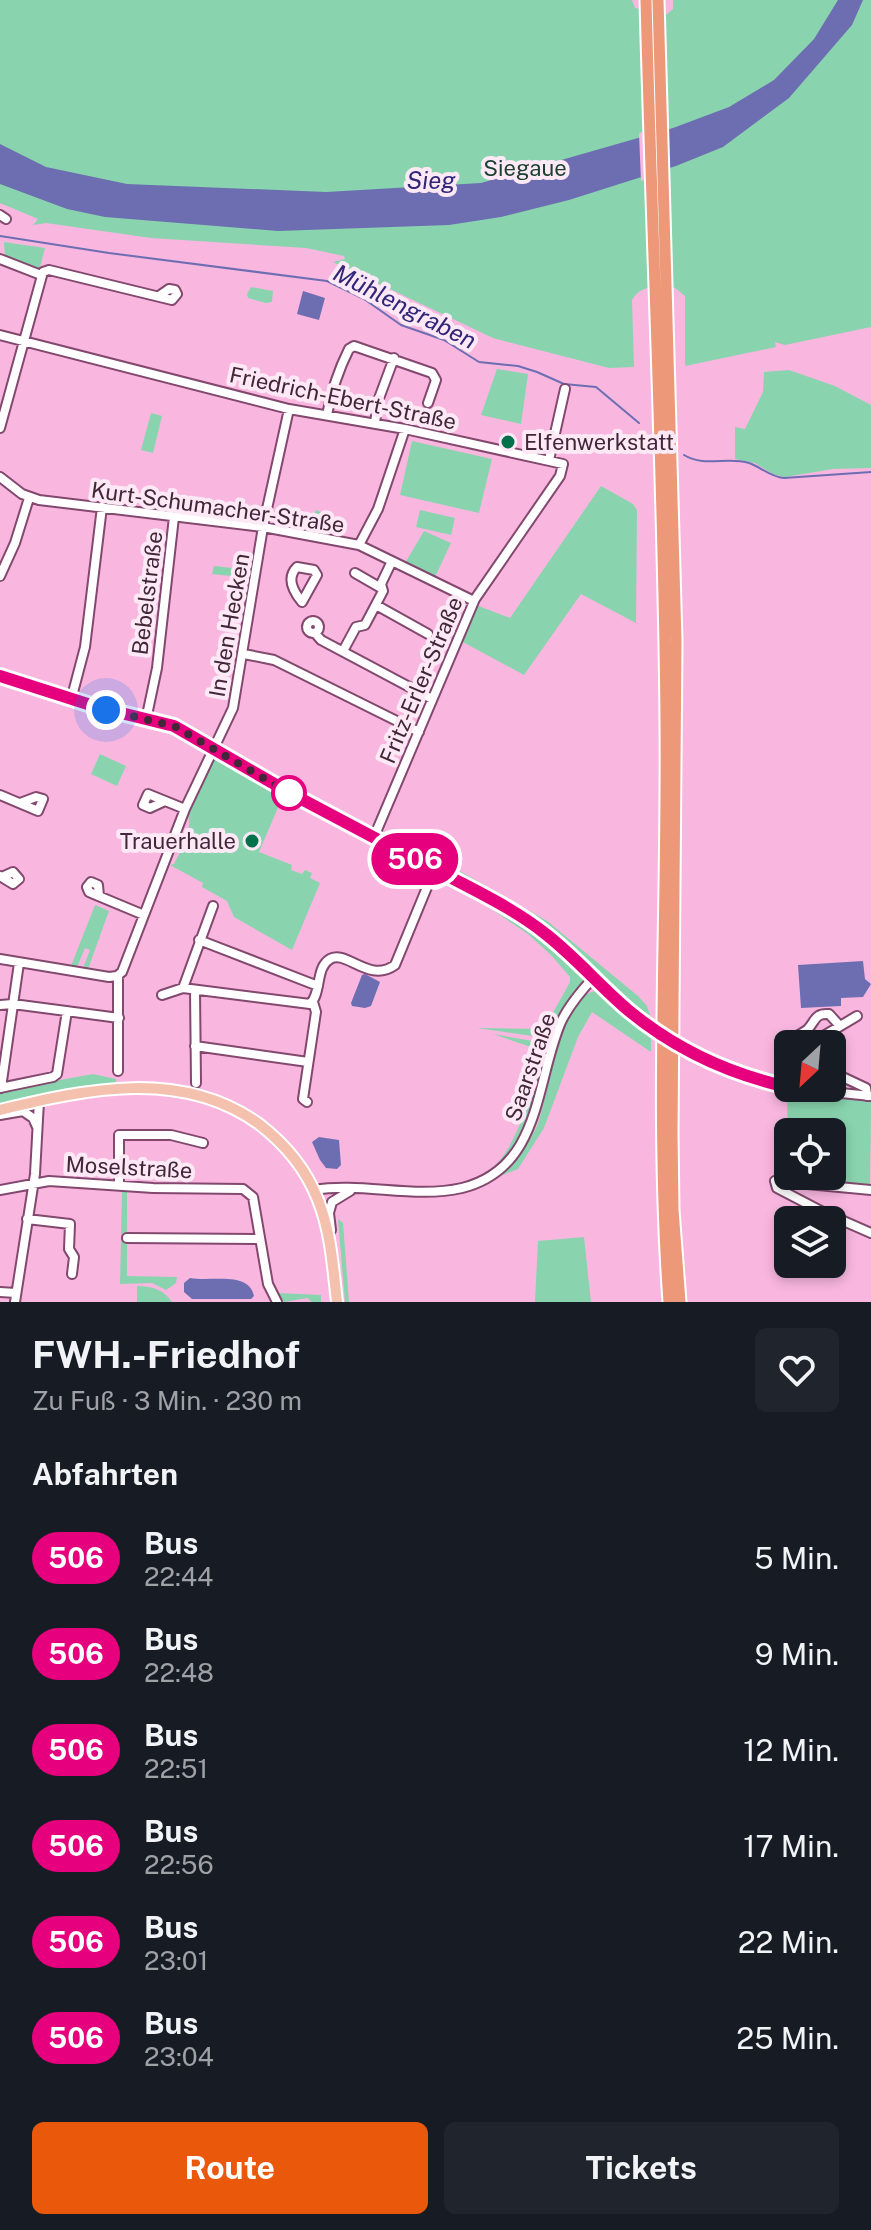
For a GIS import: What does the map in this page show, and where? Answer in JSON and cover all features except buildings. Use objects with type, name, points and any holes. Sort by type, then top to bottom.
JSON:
[{"type":"highway","points":[[649,5],[648,53],[660,290],[666,738],[662,1128],[669,1302]]},
{"type":"highway","points":[[649,5],[676,654],[673,1197],[680,1302]]},
{"type":"main road","points":[[0,1112],[39,1101],[141,1087],[195,1093],[247,1116],[275,1137],[298,1163],[314,1190],[324,1218],[337,1302]]},
{"type":"street","points":[[0,259],[43,273],[159,296]]},
{"type":"street","points":[[0,428],[43,273]]},
{"type":"street","name":"Friedrich-Ebert-Straße","points":[[0,335],[289,409],[405,429],[563,464]]},
{"type":"street","points":[[327,415],[330,397],[350,348],[357,347],[434,375],[436,380],[428,403]]},
{"type":"street","points":[[375,423],[378,401],[394,358]]},
{"type":"street","points":[[549,460],[565,389]]},
{"type":"street","name":"In den Hecken","points":[[120,974],[185,809],[233,708],[263,527],[289,409]]},
{"type":"street","points":[[359,545],[382,498],[405,429]]},
{"type":"street","name":"Fritz-Erler-Straße","points":[[374,837],[474,601],[560,476],[563,464]]},
{"type":"street","name":"Kurt-Schumacher-Straße","points":[[0,477],[29,498],[263,527],[359,545],[474,601]]},
{"type":"street","points":[[0,576],[11,555],[29,498]]},
{"type":"street","points":[[71,700],[85,646],[102,507]]},
{"type":"street","name":"Bebelstraße","points":[[146,720],[157,668],[174,517]]},
{"type":"street","points":[[343,651],[356,627],[365,625],[380,607],[392,561]]},
{"type":"street","points":[[355,573],[382,590]]},
{"type":"street","points":[[302,602],[312,621],[319,625],[315,633],[321,640],[432,699]]},
{"type":"street","points":[[380,607],[428,634]]},
{"type":"street","points":[[244,654],[274,660],[419,732]]},
{"type":"street","points":[[0,676],[71,700],[174,726],[422,863]]},
{"type":"street","points":[[0,795],[20,803]]},
{"type":"street","points":[[165,801],[185,809]]},
{"type":"street","points":[[430,856],[440,856],[447,864],[446,875],[439,880],[430,880],[422,871],[422,863],[430,856]]},
{"type":"street","points":[[446,875],[530,922],[651,1027],[687,1050],[738,1073],[774,1083]]},
{"type":"street","points":[[307,1102],[303,1099],[316,1012],[313,1002],[326,962],[339,958],[376,972],[395,965],[430,880]]},
{"type":"street","points":[[99,896],[144,915]]},
{"type":"street","points":[[183,988],[213,906]]},
{"type":"street","points":[[199,940],[318,986]]},
{"type":"street","points":[[0,959],[109,977],[120,974],[118,1071]]},
{"type":"street","points":[[19,963],[1,1088],[56,1075],[67,1011]]},
{"type":"street","name":"Saarstraße","points":[[314,1190],[458,1189],[482,1180],[500,1167],[528,1131],[562,1021],[574,1000],[594,977]]},
{"type":"street","points":[[162,995],[183,988],[303,1005],[313,1002]]},
{"type":"street","points":[[195,990],[196,1083]]},
{"type":"street","points":[[0,1005],[13,1004],[119,1018]]},
{"type":"street","points":[[805,1030],[821,1014],[829,1014],[840,1026]]},
{"type":"street","points":[[833,1030],[857,1016]]},
{"type":"street","points":[[195,1046],[308,1062]]},
{"type":"street","points":[[846,1079],[866,1088],[869,1096],[846,1094]]},
{"type":"street","points":[[0,1292],[15,1297],[32,1185],[39,1101]]},
{"type":"street","points":[[0,1112],[23,1111],[33,1118],[38,1131]]},
{"type":"street","points":[[119,1185],[119,1135],[157,1130],[203,1143]]},
{"type":"street","name":"Moselstraße","points":[[0,1190],[61,1181],[243,1189],[253,1197],[260,1239]]},
{"type":"street","points":[[871,1190],[775,1181],[777,1188],[810,1206],[871,1233]]},
{"type":"street","points":[[330,1248],[331,1204],[341,1194],[354,1190]]},
{"type":"street","points":[[27,1219],[70,1224],[69,1249],[74,1257],[72,1274]]},
{"type":"street","points":[[127,1238],[260,1239],[269,1287],[277,1302]]},
{"type":"green space","name":"Siegaue","points":[[0,0],[632,0],[635,8],[667,14],[673,9],[673,0],[871,0],[871,327],[785,345],[775,342],[776,347],[685,366],[685,296],[674,287],[650,288],[640,291],[632,300],[634,367],[609,368],[493,338],[333,262],[345,259],[344,256],[306,248],[151,238],[46,223],[33,225],[38,219],[0,203]]},
{"type":"green space","points":[[4,242],[45,248],[39,271],[5,258]]},
{"type":"green space","points":[[251,287],[273,291],[272,302],[248,298]]},
{"type":"green space","points":[[497,369],[528,374],[521,424],[481,415]]},
{"type":"green space","points":[[789,370],[835,386],[871,405],[871,468],[833,469],[785,477],[755,463],[735,459],[735,427],[745,429],[763,392],[764,372]]},
{"type":"green space","points":[[151,413],[162,416],[153,453],[141,450]]},
{"type":"green space","points":[[412,441],[492,459],[479,513],[400,495]]},
{"type":"green space","points":[[601,486],[633,504],[637,510],[636,623],[581,594],[524,675],[461,641],[476,605],[510,618]]},
{"type":"green space","points":[[316,510],[326,514],[323,533],[308,530]]},
{"type":"green space","points":[[420,510],[455,518],[451,535],[416,527]]},
{"type":"green space","points":[[424,531],[451,543],[435,577],[405,563]]},
{"type":"green space","points":[[214,566],[251,570],[251,578],[212,574]]},
{"type":"green space","points":[[100,754],[126,766],[117,786],[91,774]]},
{"type":"green space","points":[[216,757],[283,796],[259,852],[292,865],[291,870],[302,874],[305,870],[312,873],[310,878],[320,883],[292,950],[234,917],[227,901],[202,887],[203,883],[170,865],[174,864],[186,840],[188,816]]},
{"type":"green space","points":[[382,829],[385,834],[420,849],[441,847],[451,853],[458,870],[547,921],[638,996],[647,1006],[652,1021],[545,927],[457,873],[444,852],[435,849],[419,852],[382,835]]},
{"type":"green space","points":[[430,859],[438,859],[443,868],[441,875],[430,877],[425,872],[425,864]]},
{"type":"green space","points":[[475,898],[533,932],[584,976],[582,985],[553,1035],[547,1038],[477,1028],[544,1029],[570,977],[528,934]]},
{"type":"green space","points":[[95,905],[109,911],[88,969],[83,968],[90,950],[85,948],[77,967],[71,966]]},
{"type":"green space","points":[[595,991],[602,993],[651,1035],[651,1052],[592,1012],[578,1037],[544,1128],[518,1169],[500,1176],[521,1153],[537,1126],[557,1050],[572,1011],[583,998]]},
{"type":"green space","points":[[493,1034],[548,1046],[527,1120],[504,1159],[487,1173],[464,1183],[435,1188],[469,1180],[488,1171],[499,1162],[516,1134],[532,1083],[537,1053],[531,1047]]},
{"type":"green space","points":[[93,1074],[116,1079],[116,1083],[0,1106],[0,1091]]},
{"type":"green space","points":[[846,1099],[871,1101],[870,1187],[846,1185],[846,1118],[787,1118],[787,1102],[846,1102]]},
{"type":"green space","points":[[122,1191],[127,1192],[127,1276],[177,1277],[176,1283],[166,1290],[152,1283],[120,1284]]},
{"type":"green space","points":[[338,1219],[343,1223],[349,1302],[345,1302]]},
{"type":"green space","points":[[584,1237],[591,1302],[535,1302],[538,1241]]},
{"type":"green space","points":[[137,1286],[157,1289],[172,1302],[137,1302]]},
{"type":"green space","points":[[277,1293],[321,1295],[321,1302],[312,1302],[307,1298],[284,1302]]},
{"type":"water","points":[[838,0],[863,0],[852,25],[789,98],[723,147],[676,166],[569,200],[501,217],[449,225],[278,231],[105,217],[67,209],[0,184],[0,144],[46,167],[127,184],[326,192],[481,183],[673,128],[729,107],[774,80],[814,39]]},
{"type":"water","points":[[303,291],[325,298],[319,320],[297,314]]},
{"type":"water","points":[[863,961],[865,979],[871,984],[863,997],[841,998],[841,1006],[801,1008],[798,965]]},
{"type":"water","points":[[362,975],[380,982],[371,1006],[352,1006]]},
{"type":"water","points":[[319,1137],[339,1140],[341,1165],[337,1169],[326,1168],[320,1160],[312,1142]]},
{"type":"water","points":[[190,1278],[237,1280],[251,1288],[254,1296],[251,1299],[192,1299],[184,1292],[184,1283]]},
{"type":"pier","points":[[668,125],[669,172],[641,181],[639,133]]},
{"type":"waterway","name":"Mühlengraben","points":[[0,236],[327,281],[364,299],[401,325],[444,340],[479,362],[518,366],[564,384],[596,387],[639,423]]},
{"type":"waterway","name":"Mühlengraben","points":[[684,455],[700,461],[741,461],[784,478],[871,472]]},
{"type":"bus line","name":"506","points":[[0,676],[46,693],[174,726],[190,734],[290,793],[422,863],[426,878],[435,881],[446,875],[530,922],[630,1011],[675,1043],[711,1063],[774,1084]]},
{"type":"place","name":"Elfenwerkstatt","points":[[508,442]]},
{"type":"place","name":"Trauerhalle","points":[[252,841]]},
{"type":"route","points":[[106,710],[174,726],[289,793]]},
{"type":"water label","name":"Sieg","points":[[431,180]]}]
